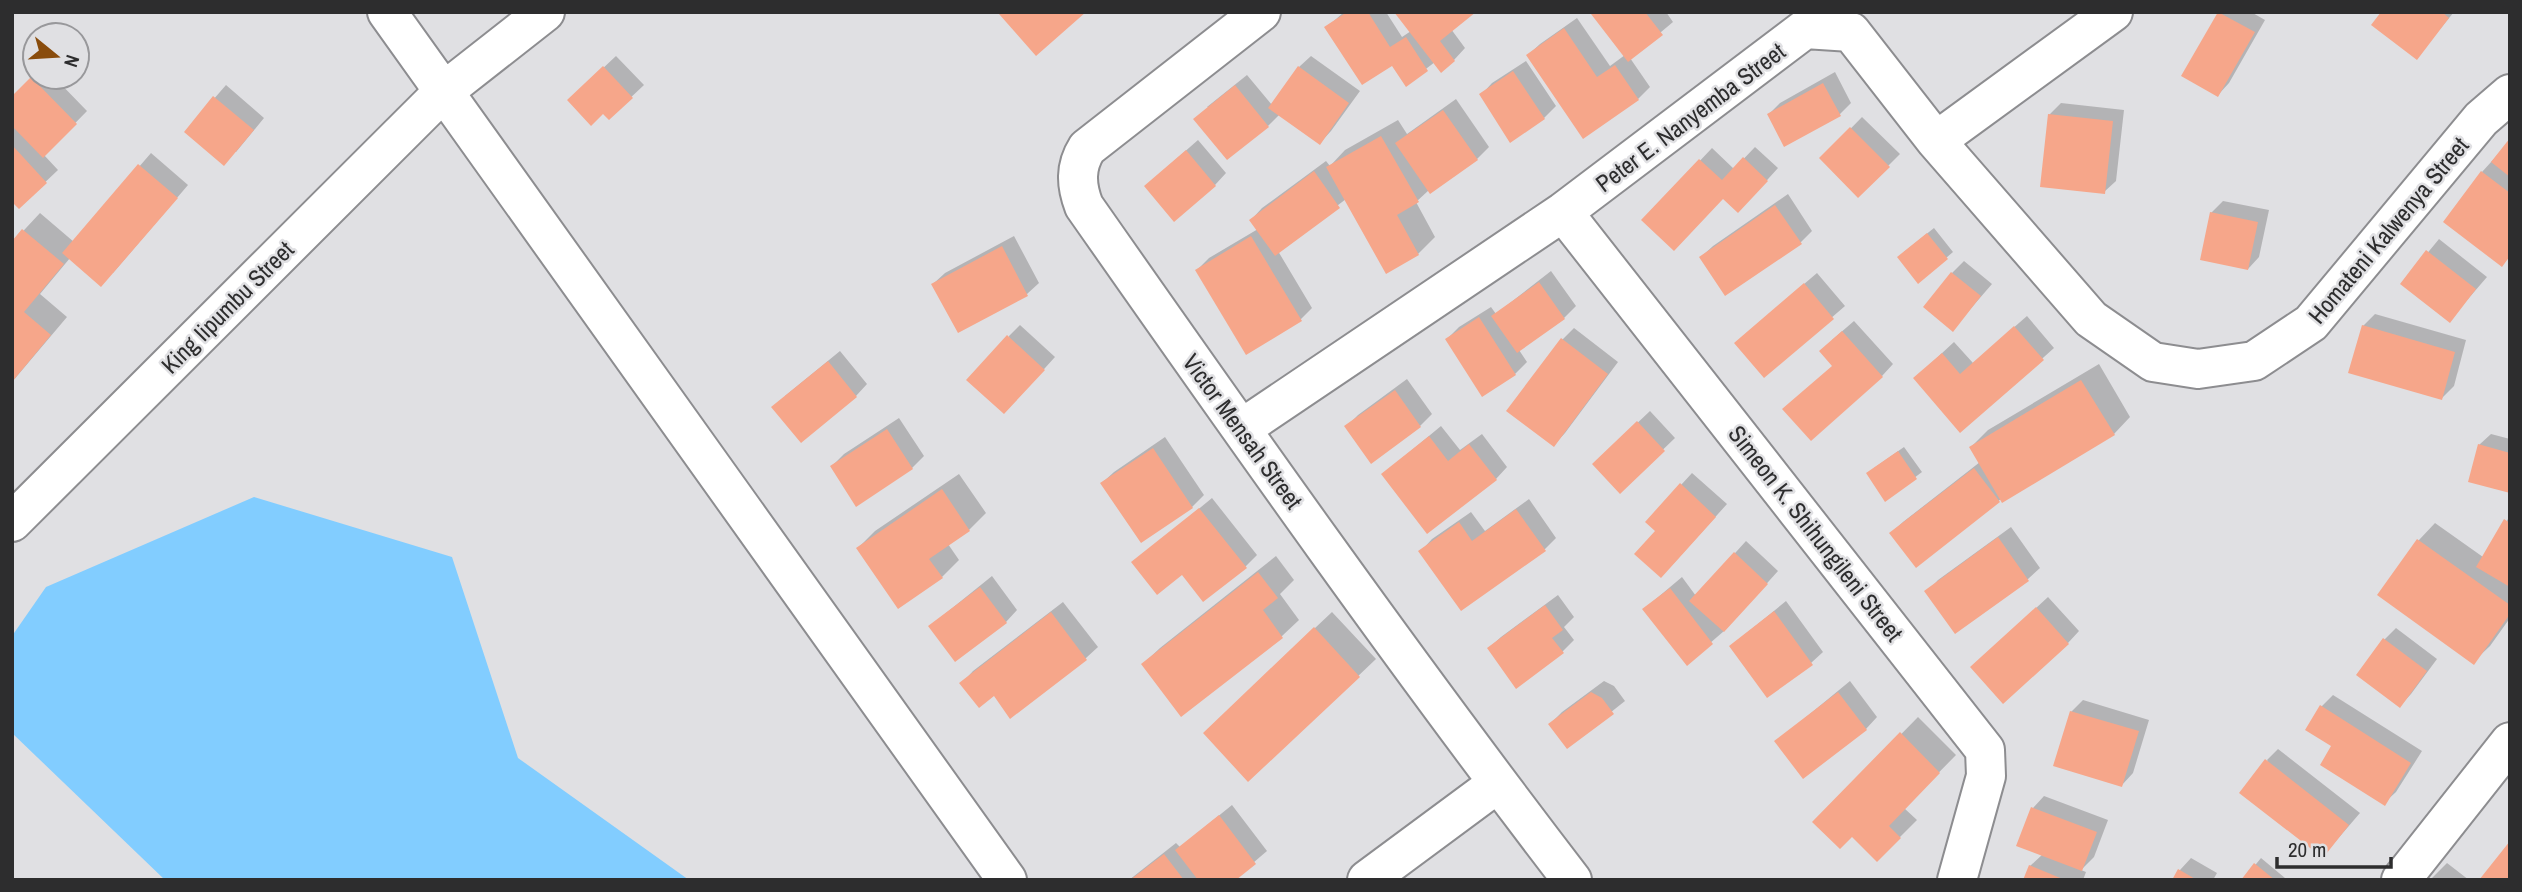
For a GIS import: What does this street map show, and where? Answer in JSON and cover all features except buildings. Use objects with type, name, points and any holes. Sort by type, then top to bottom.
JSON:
[{"type":"street","points":[[387,12],[1007,880]]},
{"type":"street","name":"King Iipumbu Street","points":[[12,522],[443,92],[545,12]]},
{"type":"street","name":"Victor Mensah Street","points":[[1261,12],[1087,148],[1079,160],[1077,190],[1084,206],[1241,429],[1498,783],[1572,880]]},
{"type":"street","points":[[1936,141],[2113,12]]},
{"type":"street","name":"Peter E. Nanyemba Street","points":[[1241,429],[1563,212],[1805,29],[1851,33],[1936,141]]},
{"type":"street","name":"Homateni Kalwenya Street","points":[[1936,141],[2091,319],[2152,362],[2198,369],[2254,361],[2311,323],[2481,119],[2510,94]]},
{"type":"street","name":"Simeon K. Shihungileni Street","points":[[1563,212],[1984,750],[1986,776],[1957,880]]},
{"type":"street","points":[[2401,880],[2510,742]]},
{"type":"street","points":[[1367,880],[1498,783]]},
{"type":"water","points":[[254,497],[452,557],[518,758],[689,880],[165,880],[12,733],[12,636],[46,587]]}]
